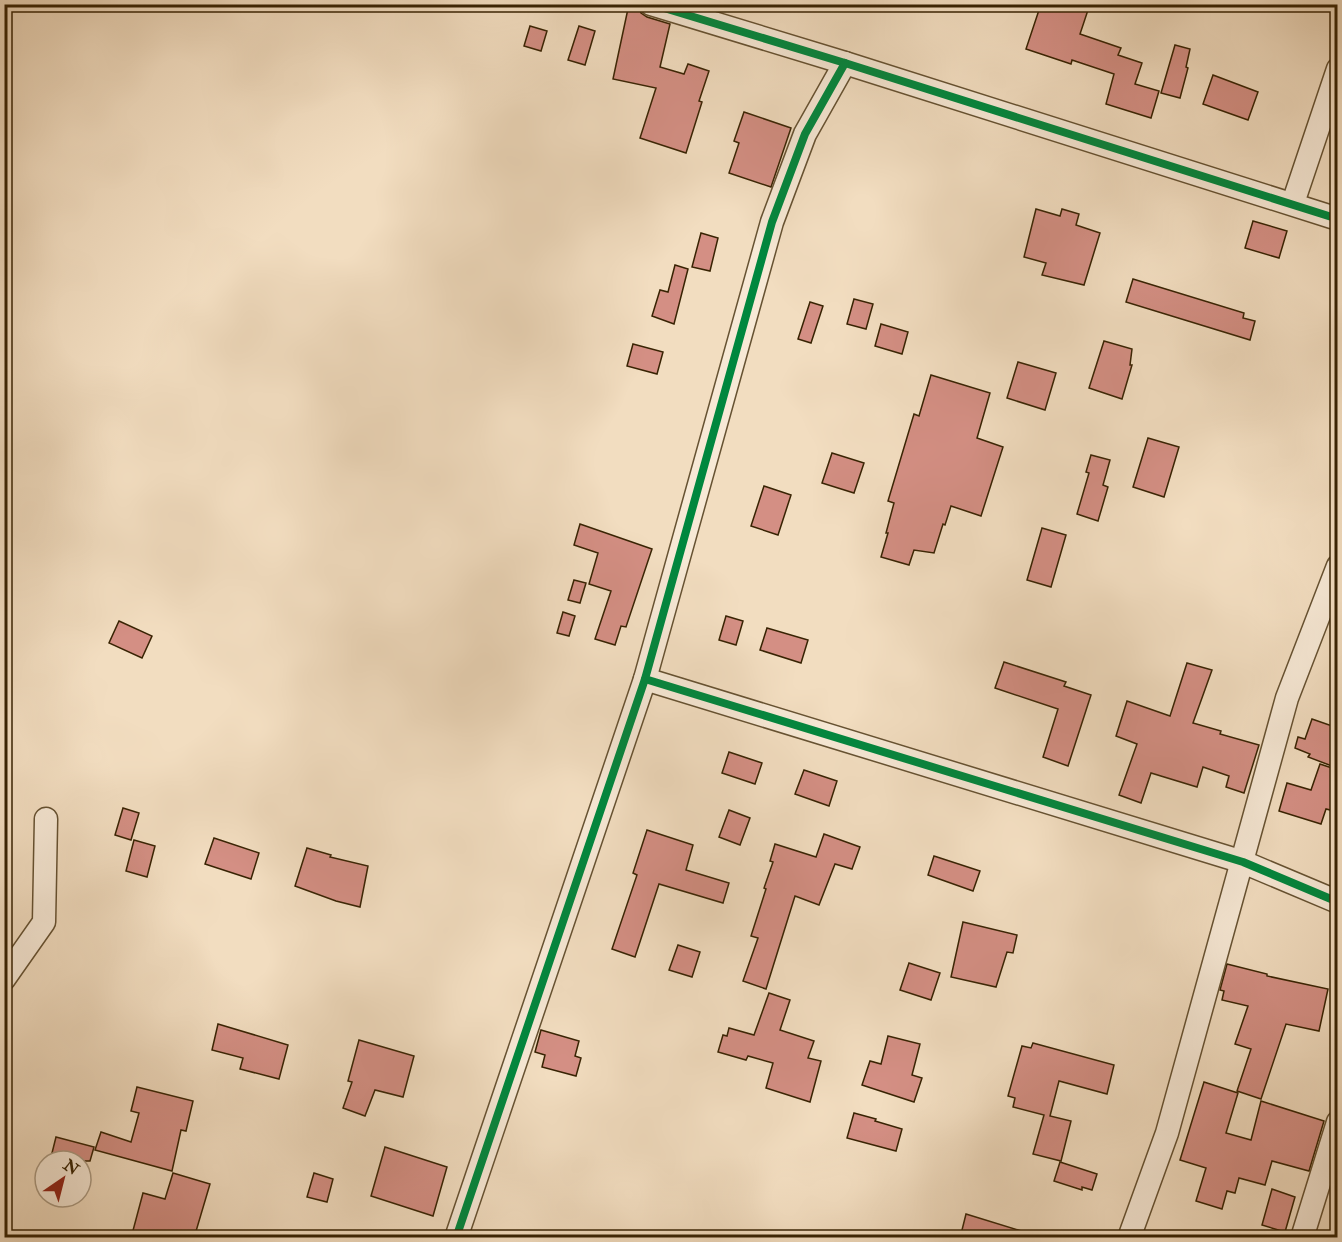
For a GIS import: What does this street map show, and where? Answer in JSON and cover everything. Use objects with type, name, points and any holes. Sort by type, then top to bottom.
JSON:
[{"type":"street","points":[[651,4],[1293,203],[1338,219]]},
{"type":"street","points":[[456,1238],[645,679],[772,222],[805,134],[845,63]]},
{"type":"street","points":[[1293,203],[1338,69]]},
{"type":"street","points":[[1129,1238],[1167,1133],[1287,698],[1338,566]]},
{"type":"street","points":[[645,679],[1243,862],[1338,902]]},
{"type":"street","points":[[4,979],[44,922],[46,819]]},
{"type":"street","points":[[1302,1238],[1338,1122]]},
{"type":"building","points":[[629,4],[638,6],[641,13],[647,17],[670,24],[660,67],[684,74],[688,64],[709,71],[686,153],[640,138],[656,88],[613,79]]},
{"type":"building","points":[[1041,4],[1081,4],[1089,7],[1080,34],[1121,48],[1118,55],[1142,63],[1135,84],[1159,91],[1151,118],[1106,104],[1114,74],[1072,60],[1071,64],[1026,49]]},
{"type":"building","points":[[530,26],[547,31],[541,51],[524,46]]},
{"type":"building","points":[[579,26],[595,31],[585,65],[568,60]]},
{"type":"building","points":[[1175,45],[1190,49],[1186,67],[1188,68],[1180,98],[1161,93]]},
{"type":"building","points":[[1213,75],[1258,92],[1248,120],[1203,104]]},
{"type":"building","points":[[744,112],[791,128],[771,187],[729,173],[739,143],[734,141]]},
{"type":"building","points":[[1036,209],[1060,216],[1062,209],[1079,214],[1076,225],[1100,233],[1084,285],[1042,275],[1046,263],[1024,257]]},
{"type":"building","points":[[1253,221],[1287,231],[1279,258],[1245,248]]},
{"type":"building","points":[[701,233],[718,238],[710,271],[692,267]]},
{"type":"building","points":[[675,265],[688,269],[674,324],[652,316],[660,290],[668,292]]},
{"type":"building","points":[[1133,279],[1244,313],[1243,318],[1255,321],[1250,340],[1126,302]]},
{"type":"building","points":[[854,299],[873,304],[866,329],[847,324]]},
{"type":"building","points":[[810,302],[823,306],[811,343],[798,339]]},
{"type":"building","points":[[881,324],[908,332],[902,354],[875,346]]},
{"type":"building","points":[[1104,341],[1132,349],[1130,365],[1132,365],[1122,399],[1089,388]]},
{"type":"building","points":[[633,344],[663,352],[657,374],[627,366]]},
{"type":"building","points":[[1018,362],[1056,373],[1045,410],[1007,398]]},
{"type":"building","points":[[931,375],[990,393],[977,438],[1003,447],[981,516],[951,506],[934,553],[914,550],[909,565],[881,557],[894,503],[888,501],[914,414],[919,416]]},
{"type":"building","points":[[1148,438],[1179,447],[1164,497],[1133,487]]},
{"type":"building","points":[[832,453],[864,463],[854,493],[822,483]]},
{"type":"building","points":[[1091,455],[1110,460],[1103,485],[1108,487],[1098,521],[1077,514],[1089,473],[1086,472]]},
{"type":"building","points":[[764,486],[791,495],[778,535],[751,526]]},
{"type":"building","points":[[580,524],[652,549],[626,627],[621,626],[615,645],[595,639],[611,591],[589,584],[598,553],[574,545]]},
{"type":"building","points":[[1042,528],[1066,535],[1051,587],[1027,580]]},
{"type":"building","points":[[574,580],[586,583],[580,603],[568,600]]},
{"type":"building","points":[[563,612],[575,616],[569,636],[557,633]]},
{"type":"building","points":[[726,616],[743,621],[736,645],[719,640]]},
{"type":"building","points":[[119,621],[152,636],[142,658],[109,643]]},
{"type":"building","points":[[767,628],[808,640],[801,663],[760,650]]},
{"type":"building","points":[[1004,662],[1066,682],[1064,686],[1091,695],[1068,766],[1043,757],[1058,709],[995,688]]},
{"type":"building","points":[[1187,663],[1212,670],[1193,723],[1221,731],[1220,734],[1259,745],[1244,793],[1226,787],[1229,776],[1203,767],[1197,787],[1151,773],[1141,803],[1119,795],[1137,744],[1116,736],[1127,701],[1170,716]]},
{"type":"building","points":[[1312,719],[1338,728],[1338,750],[1332,766],[1308,757],[1310,754],[1295,748],[1298,737],[1305,739]]},
{"type":"building","points":[[729,752],[762,763],[755,784],[722,773]]},
{"type":"building","points":[[1320,764],[1338,770],[1338,812],[1326,809],[1321,824],[1279,811],[1287,783],[1311,790]]},
{"type":"building","points":[[804,770],[837,781],[829,806],[795,794]]},
{"type":"building","points":[[123,808],[139,813],[131,840],[115,835]]},
{"type":"building","points":[[729,810],[750,818],[740,845],[719,837]]},
{"type":"building","points":[[647,830],[693,845],[686,870],[729,883],[723,903],[659,884],[635,957],[612,949],[637,875],[633,873]]},
{"type":"building","points":[[824,834],[860,847],[852,869],[835,864],[819,905],[795,896],[766,989],[743,981],[758,938],[751,936],[766,889],[764,888],[773,862],[770,861],[775,844],[816,857]]},
{"type":"building","points":[[214,838],[259,853],[251,879],[205,864]]},
{"type":"building","points":[[134,840],[155,846],[147,877],[126,871]]},
{"type":"building","points":[[307,848],[331,855],[330,857],[368,866],[360,907],[295,886]]},
{"type":"building","points":[[934,856],[980,871],[973,891],[928,875]]},
{"type":"building","points":[[963,922],[1017,935],[1013,953],[1007,952],[996,987],[951,977]]},
{"type":"building","points":[[678,945],[700,952],[692,977],[669,970]]},
{"type":"building","points":[[909,963],[940,973],[931,1000],[900,990]]},
{"type":"building","points":[[1227,964],[1267,974],[1267,976],[1328,989],[1319,1031],[1286,1024],[1261,1099],[1237,1091],[1251,1049],[1235,1044],[1248,1006],[1222,1000],[1224,991],[1220,990]]},
{"type":"building","points":[[769,993],[790,1000],[780,1030],[814,1041],[808,1058],[821,1061],[810,1102],[766,1088],[773,1063],[748,1056],[746,1060],[718,1052],[723,1035],[727,1036],[729,1028],[754,1035]]},
{"type":"building","points":[[218,1024],[288,1045],[279,1079],[240,1069],[243,1058],[212,1050]]},
{"type":"building","points":[[541,1030],[579,1041],[575,1056],[581,1058],[576,1076],[542,1067],[545,1055],[535,1052]]},
{"type":"building","points":[[888,1036],[920,1044],[912,1075],[922,1078],[914,1102],[862,1085],[870,1061],[881,1064]]},
{"type":"building","points":[[359,1040],[414,1056],[403,1097],[375,1090],[365,1116],[343,1108],[352,1082],[348,1081]]},
{"type":"building","points":[[1033,1043],[1114,1065],[1107,1094],[1059,1081],[1050,1116],[1071,1121],[1061,1161],[1033,1154],[1044,1115],[1013,1107],[1015,1098],[1008,1096],[1022,1046],[1031,1048]]},
{"type":"building","points":[[1204,1082],[1238,1093],[1226,1133],[1251,1140],[1261,1101],[1324,1121],[1309,1171],[1272,1161],[1265,1185],[1239,1178],[1235,1193],[1227,1191],[1222,1209],[1196,1201],[1206,1168],[1180,1160]]},
{"type":"building","points":[[137,1087],[193,1101],[186,1131],[181,1130],[172,1171],[95,1150],[101,1132],[131,1142],[139,1113],[131,1111]]},
{"type":"building","points":[[854,1113],[902,1129],[896,1151],[847,1138]]},
{"type":"building","points":[[56,1137],[94,1147],[93,1150],[53,1149]]},
{"type":"building","points":[[385,1147],[447,1167],[433,1216],[371,1196]]},
{"type":"building","points":[[1060,1162],[1097,1174],[1092,1190],[1082,1187],[1082,1190],[1054,1181]]},
{"type":"building","points":[[173,1173],[210,1184],[194,1238],[131,1238],[143,1193],[165,1199]]},
{"type":"building","points":[[314,1173],[333,1179],[327,1202],[307,1197]]},
{"type":"building","points":[[1272,1189],[1295,1197],[1285,1232],[1262,1225]]},
{"type":"building","points":[[966,1214],[1031,1234],[1030,1238],[960,1238]]},
{"type":"cycle path","points":[[651,4],[1338,219]]},
{"type":"cycle path","points":[[456,1238],[645,679],[772,222],[805,134],[845,63]]},
{"type":"cycle path","points":[[645,679],[1243,862],[1338,902]]}]
